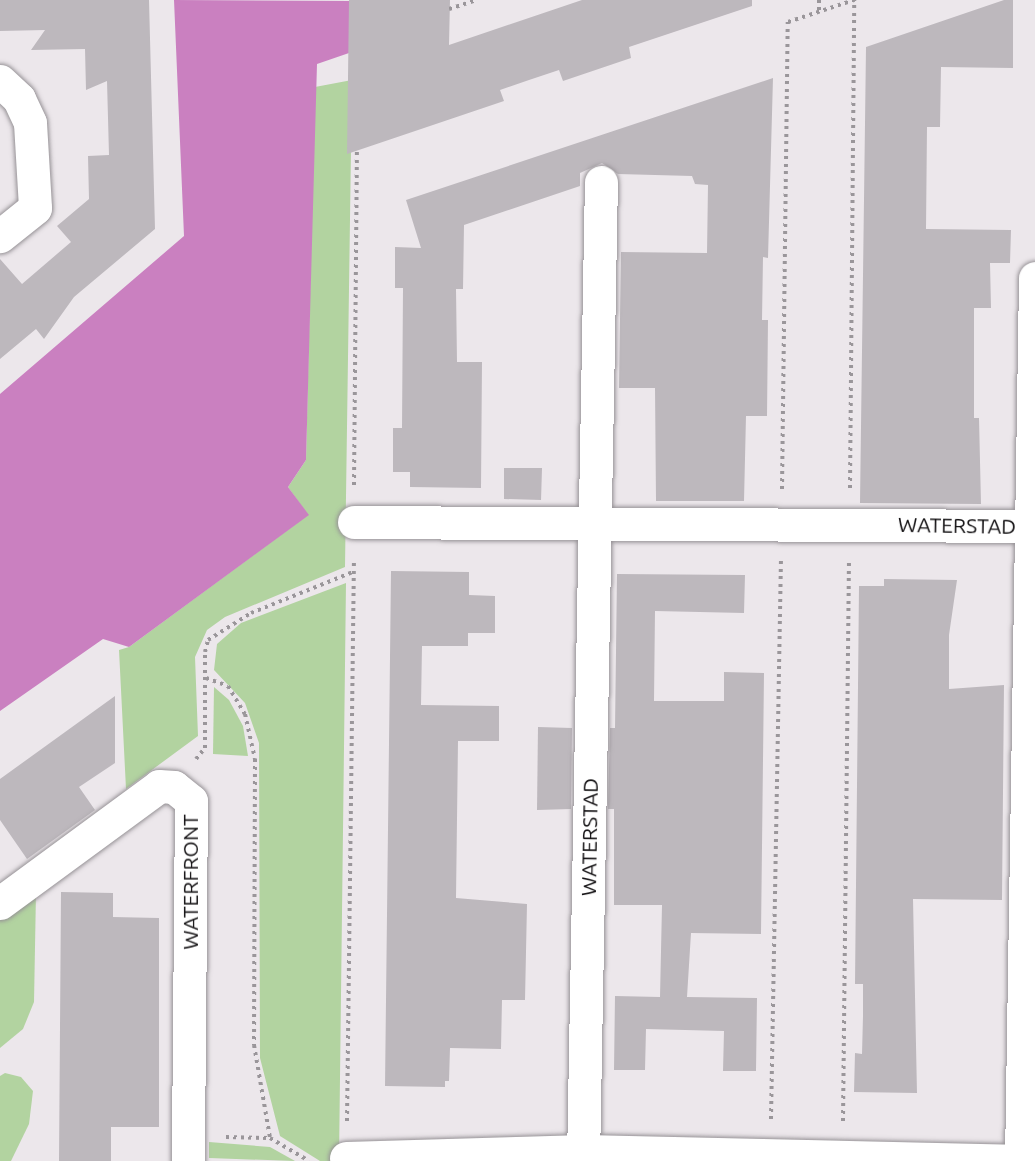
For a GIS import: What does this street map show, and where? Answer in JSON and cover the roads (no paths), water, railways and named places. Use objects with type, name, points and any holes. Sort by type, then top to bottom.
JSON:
[{"type":"street","points":[[0,81],[19,99],[30,123],[35,208],[0,236]]},
{"type":"street","name":"WATERSTAD","points":[[584,1156],[601,182]]},
{"type":"street","name":"WATERSTAD","points":[[1021,1161],[1034,526],[1035,278]]},
{"type":"street","name":"WATERSTAD","points":[[354,522],[1034,526]]},
{"type":"street","name":"WATERFRONT","points":[[0,903],[159,786],[174,787],[191,801],[189,1148]]},
{"type":"street","points":[[346,1158],[584,1156],[1035,1161]]}]
